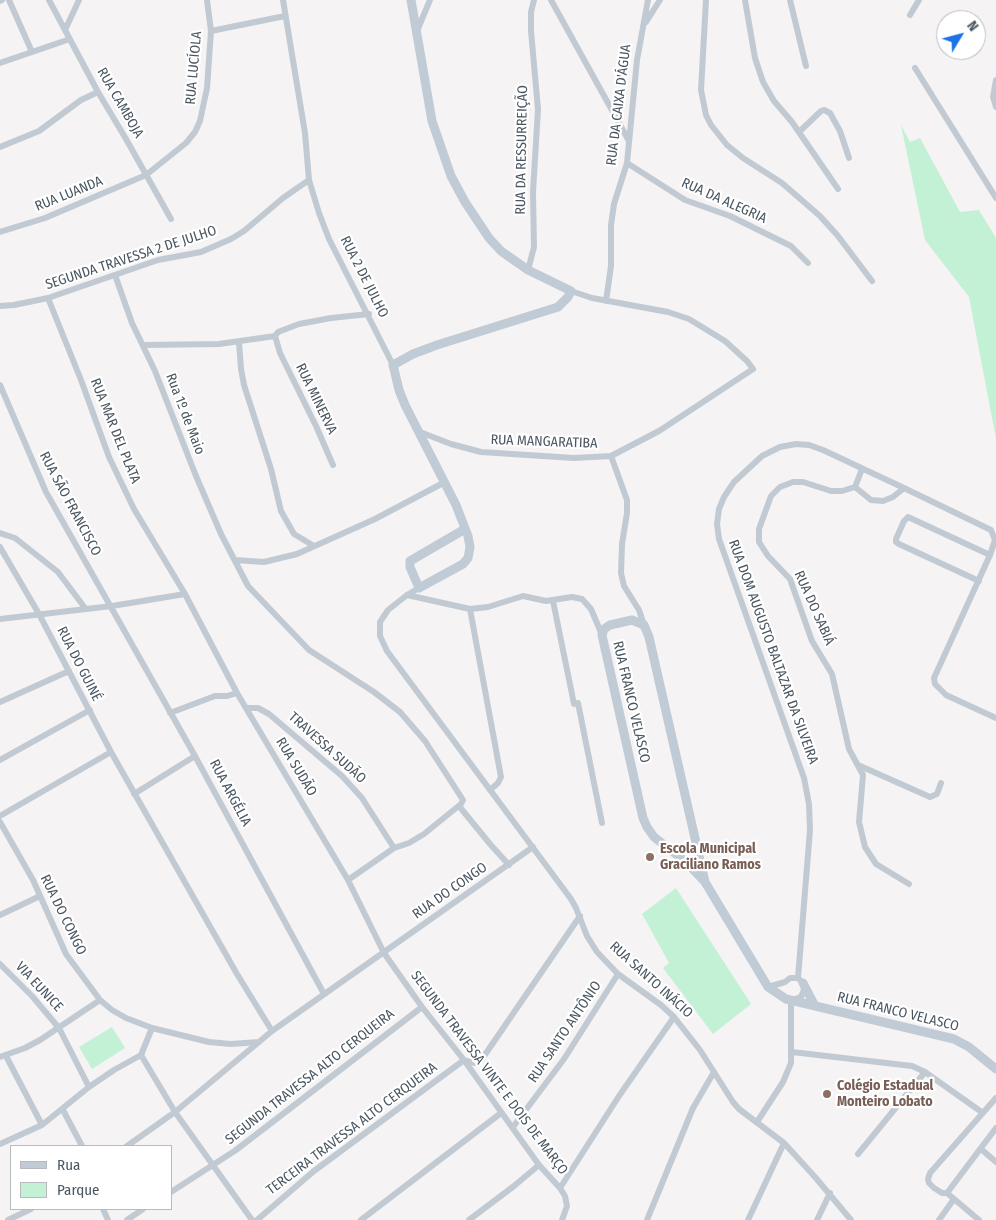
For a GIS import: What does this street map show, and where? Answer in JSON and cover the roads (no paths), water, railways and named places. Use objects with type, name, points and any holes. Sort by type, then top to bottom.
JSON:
[{"type":"street","points":[[9,0],[32,52]]},
{"type":"street","name":"RUA CAMBOJA","points":[[49,0],[98,92],[171,219]]},
{"type":"street","points":[[65,30],[79,0]]},
{"type":"street","name":"RUA LUCÍOLA","points":[[146,175],[186,143],[195,132],[200,121],[207,88],[211,31],[208,0]]},
{"type":"street","name":"RUA 2 DE JULHO","points":[[283,0],[303,125],[309,180],[319,213],[329,239],[393,365],[399,390],[445,482],[465,529],[470,542],[470,552]]},
{"type":"street","points":[[411,0],[432,121],[451,176],[465,202],[489,238],[501,251],[528,270],[571,291],[606,301]]},
{"type":"street","points":[[417,32],[430,0]]},
{"type":"street","name":"RUA DA RESSURREIÇÃO","points":[[528,270],[534,247],[533,192],[538,109],[531,31],[531,12],[534,0]]},
{"type":"street","points":[[551,0],[629,141]]},
{"type":"street","name":"RUA DA CAIXA D'ÁGUA","points":[[606,301],[612,266],[611,225],[614,204],[627,163],[637,60],[648,0]]},
{"type":"street","points":[[644,26],[660,0]]},
{"type":"street","points":[[706,0],[701,90],[706,115],[711,125],[727,145],[743,158],[782,183],[820,216],[838,236],[872,282]]},
{"type":"street","points":[[745,0],[755,58],[763,82],[774,101],[799,132],[838,189]]},
{"type":"street","points":[[790,0],[806,66]]},
{"type":"street","points":[[910,15],[919,0]]},
{"type":"street","points":[[211,31],[285,16]]},
{"type":"street","points":[[0,63],[70,39]]},
{"type":"street","points":[[915,68],[993,187],[996,198]]},
{"type":"street","points":[[996,80],[993,95],[996,107]]},
{"type":"street","points":[[0,147],[40,131],[81,100],[98,92]]},
{"type":"street","points":[[799,132],[821,111],[824,110],[830,113],[840,131],[849,158]]},
{"type":"street","name":"RUA DA ALEGRIA","points":[[627,163],[685,200],[730,216],[791,246],[808,263]]},
{"type":"street","name":"RUA LUANDA","points":[[0,232],[45,218],[146,175]]},
{"type":"street","name":"SEGUNDA TRAVESSA 2 DE JULHO","points":[[0,306],[48,298],[170,256],[191,255],[201,252],[244,231],[309,180]]},
{"type":"street","name":"Rua 1º de Maio","points":[[115,275],[132,324],[144,345],[196,476],[221,534],[248,586],[303,645],[400,712],[425,742],[461,797],[463,802],[459,806]]},
{"type":"street","points":[[393,365],[413,354],[438,345],[558,307],[571,291]]},
{"type":"street","name":"RUA MAR DEL PLATA","points":[[48,298],[114,470],[143,526],[185,594]]},
{"type":"street","name":"RUA MANGARATIBA","points":[[420,432],[451,444],[481,452],[574,458],[610,456],[659,431],[753,369],[724,341],[698,323],[673,313],[606,301]]},
{"type":"street","points":[[144,345],[203,345],[275,339],[278,332],[299,324],[368,314]]},
{"type":"street","name":"RUA MINERVA","points":[[275,339],[333,466]]},
{"type":"street","points":[[239,342],[244,385],[271,469],[281,510],[294,534],[314,546]]},
{"type":"street","name":"RUA SÃO FRANCISCO","points":[[0,384],[46,492],[112,606]]},
{"type":"street","name":"RUA DOM AUGUSTO BALTAZAR DA SILVEIRA","points":[[800,981],[810,804],[804,778],[718,539],[719,509],[724,497],[734,482],[762,456],[780,446],[809,445],[987,527],[993,535],[994,544],[990,555]]},
{"type":"street","points":[[610,456],[627,500],[621,559],[623,580],[630,598],[639,610],[644,625]]},
{"type":"street","points":[[862,468],[855,487],[871,500],[883,501],[893,497],[904,488]]},
{"type":"street","points":[[236,560],[264,562],[297,554],[375,519],[445,482]]},
{"type":"street","name":"RUA DO SABIÁ","points":[[855,487],[842,491],[831,491],[803,482],[787,484],[771,496],[758,535],[762,548],[790,579],[796,591],[812,641],[832,674],[849,749],[863,775],[859,822],[865,846],[876,864],[909,884]]},
{"type":"street","points":[[979,581],[899,544],[896,539],[904,520],[908,517],[990,555],[979,581],[934,678],[935,684],[946,695],[996,718]]},
{"type":"street","points":[[419,588],[410,567],[410,561],[465,529]]},
{"type":"street","points":[[0,533],[15,538],[58,572],[85,608]]},
{"type":"street","name":"RUA DO GUINÉ","points":[[0,547],[39,614],[134,794],[237,974],[272,1031]]},
{"type":"street","name":"RUA SANTO INÁCIO","points":[[470,552],[463,564],[407,595],[388,610],[383,617],[379,629],[382,643],[571,899],[592,945],[618,974],[661,1005],[674,1017],[700,1050],[733,1102],[784,1143],[830,1193],[851,1220]]},
{"type":"street","points":[[0,619],[112,606],[185,594]]},
{"type":"street","name":"RUA SUDÃO","points":[[185,594],[237,693],[348,880],[384,953]]},
{"type":"street","points":[[407,595],[470,609],[488,607],[523,596],[546,601],[582,598],[591,609],[602,635]]},
{"type":"street","points":[[553,601],[602,823]]},
{"type":"street","name":"RUA ARGÉLIA","points":[[112,606],[324,994]]},
{"type":"street","points":[[470,609],[501,777],[498,784],[490,790]]},
{"type":"street","name":"RUA FRANCO VELASCO","points":[[705,882],[649,637],[644,625],[632,620],[606,626],[602,635],[643,818],[647,828],[654,837],[679,856],[705,882],[768,987],[777,994],[791,1000],[954,1039],[969,1047],[996,1069]]},
{"type":"street","points":[[0,702],[69,671]]},
{"type":"street","points":[[170,713],[215,696],[227,696],[237,693]]},
{"type":"street","name":"TRAVESSA SUDÃO","points":[[247,708],[258,708],[269,714],[342,776],[362,798],[394,848]]},
{"type":"street","points":[[0,760],[90,710]]},
{"type":"street","points":[[0,816],[111,752]]},
{"type":"street","points":[[134,794],[195,756]]},
{"type":"street","points":[[858,765],[930,797],[937,794],[941,783]]},
{"type":"street","points":[[348,880],[394,848],[409,843],[424,834],[459,806],[509,865]]},
{"type":"street","name":"RUA DO CONGO","points":[[0,822],[40,896],[66,954],[100,1000],[126,1018],[152,1028],[208,1042],[231,1044],[259,1042]]},
{"type":"street","name":"RUA DO CONGO","points":[[128,1145],[175,1112],[272,1031],[533,847]]},
{"type":"street","points":[[0,915],[40,896]]},
{"type":"street","points":[[464,1060],[474,1063],[482,1059],[580,916]]},
{"type":"street","name":"SEGUNDA TRAVESSA VINTE E DOIS DE MARÇO","points":[[384,953],[501,1113],[513,1126],[539,1165],[560,1188],[619,1096],[674,1017]]},
{"type":"street","name":"VIA EUNICE","points":[[0,964],[32,996],[59,1028],[89,1088]]},
{"type":"street","name":"RUA SANTO ANTÔNIO","points":[[513,1126],[564,1059],[618,974]]},
{"type":"street","points":[[768,987],[785,982],[790,978],[800,981],[815,1006]]},
{"type":"street","points":[[791,1000],[803,994],[800,981]]},
{"type":"street","points":[[757,1122],[788,1072],[792,1052],[791,1000],[784,992],[785,982]]},
{"type":"street","points":[[42,1125],[3,1057],[25,1048],[100,1000]]},
{"type":"street","name":"SEGUNDA TRAVESSA ALTO CERQUEIRA","points":[[172,1191],[236,1150],[422,1007]]},
{"type":"street","points":[[0,1144],[42,1125],[114,1070],[141,1055],[152,1028]]},
{"type":"street","points":[[792,1052],[912,1066],[925,1072],[983,1113]]},
{"type":"street","points":[[141,1055],[175,1112],[252,1220]]},
{"type":"street","name":"TERCEIRA TRAVESSA ALTO CERQUEIRA","points":[[256,1220],[314,1171],[464,1060]]},
{"type":"street","points":[[647,1220],[693,1108],[714,1072]]},
{"type":"street","points":[[858,1154],[925,1072]]},
{"type":"street","points":[[978,1220],[954,1198],[930,1185],[928,1179],[929,1174],[996,1098]]},
{"type":"street","points":[[63,1110],[81,1145]]},
{"type":"street","points":[[361,1220],[501,1113]]},
{"type":"street","points":[[947,1193],[996,1128]]},
{"type":"street","points":[[748,1220],[784,1143]]},
{"type":"street","points":[[981,1149],[996,1162]]},
{"type":"street","points":[[469,1220],[539,1165]]},
{"type":"street","points":[[560,1188],[565,1196],[567,1206],[562,1220]]},
{"type":"street","points":[[816,1220],[830,1193]]},
{"type":"street","points":[[939,1220],[954,1198]]},
{"type":"street","points":[[8,1220],[29,1210]]},
{"type":"street","points":[[126,1220],[141,1210]]},
{"type":"place","name":"Escola Municipal Graciliano Ramos","points":[[650,857]]},
{"type":"place","name":"Colégio Estadual Monteiro Lobato","points":[[827,1094]]}]
